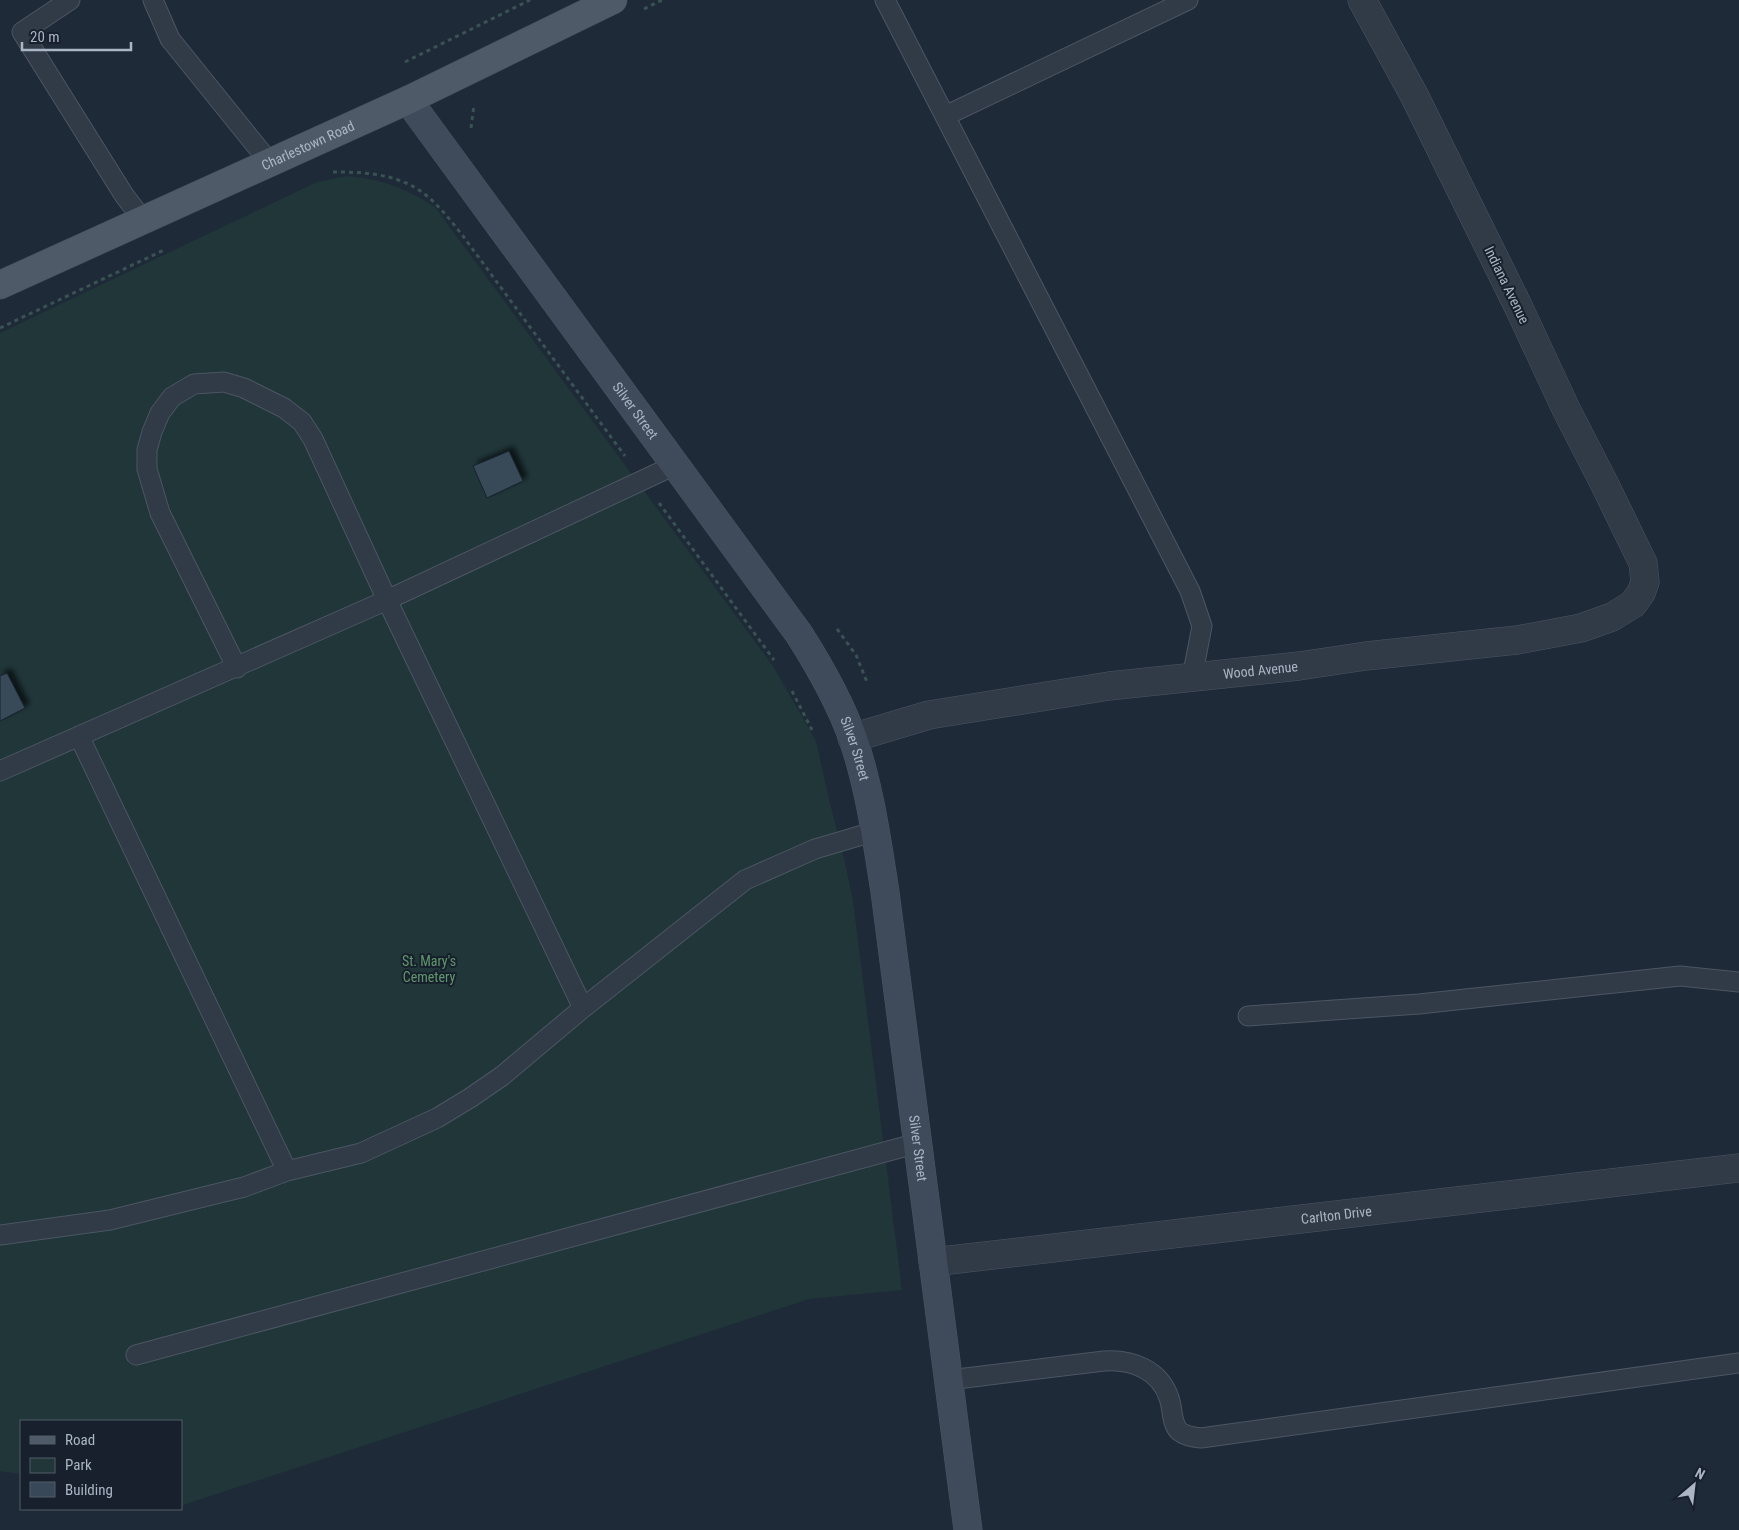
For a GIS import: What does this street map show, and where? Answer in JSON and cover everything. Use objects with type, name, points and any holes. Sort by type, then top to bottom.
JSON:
[{"type":"main road","name":"Charlestown Road","points":[[0,285],[408,100],[613,0]]},
{"type":"main road","name":"Silver Street","points":[[408,100],[799,634],[825,675],[852,738],[863,774],[876,831],[968,1530]]},
{"type":"street","name":"Indiana Avenue","points":[[1362,0],[1414,95],[1643,563],[1644,572]]},
{"type":"street","name":"Wood Avenue","points":[[852,738],[929,715],[1109,686],[1517,640],[1581,628],[1612,617],[1632,604],[1641,593],[1645,582],[1644,572]]},
{"type":"street","name":"Carlton Drive","points":[[933,1262],[1739,1168]]},
{"type":"lane","points":[[70,0],[22,32],[124,195],[143,220]]},
{"type":"lane","points":[[153,0],[170,40],[270,163]]},
{"type":"lane","points":[[884,0],[1190,591],[1202,626],[1192,678]]},
{"type":"lane","points":[[945,116],[1188,0]]},
{"type":"lane","points":[[237,668],[160,513],[146,469],[147,450],[160,413],[172,397],[194,384],[224,382],[244,388],[284,408],[302,422],[313,439],[387,600],[583,1008]]},
{"type":"lane","points":[[0,771],[237,668],[387,600],[675,465]]},
{"type":"lane","points":[[79,736],[287,1171]]},
{"type":"lane","points":[[0,1235],[110,1220],[244,1187],[287,1171],[361,1153],[437,1118],[502,1076],[583,1008],[745,880],[815,848],[876,831]]},
{"type":"lane","points":[[1248,1016],[1419,1004],[1680,976],[1739,982]]},
{"type":"lane","points":[[136,1355],[918,1143]]},
{"type":"lane","points":[[949,1380],[1104,1361],[1124,1361],[1140,1366],[1151,1372],[1161,1381],[1170,1398],[1172,1416],[1178,1430],[1187,1436],[1201,1438],[1739,1362]]},
{"type":"path","points":[[461,34],[530,0]]},
{"type":"path","points":[[324,175],[333,172],[350,172],[387,176],[407,183],[439,207],[463,236],[608,435],[644,480],[775,662]]},
{"type":"path","points":[[0,328],[171,246]]},
{"type":"path","points":[[788,684],[812,732]]},
{"type":"green space","name":"St. Mary's Cemetery","points":[[347,176],[371,179],[414,195],[435,207],[773,666],[816,741],[853,901],[902,1290],[809,1299],[182,1505],[182,1420],[20,1420],[20,1474],[0,1471],[0,333],[317,182]]},
{"type":"building","points":[[509,451],[523,481],[487,498],[473,466]]},
{"type":"building","points":[[7,673],[25,708],[0,721],[0,676]]}]
